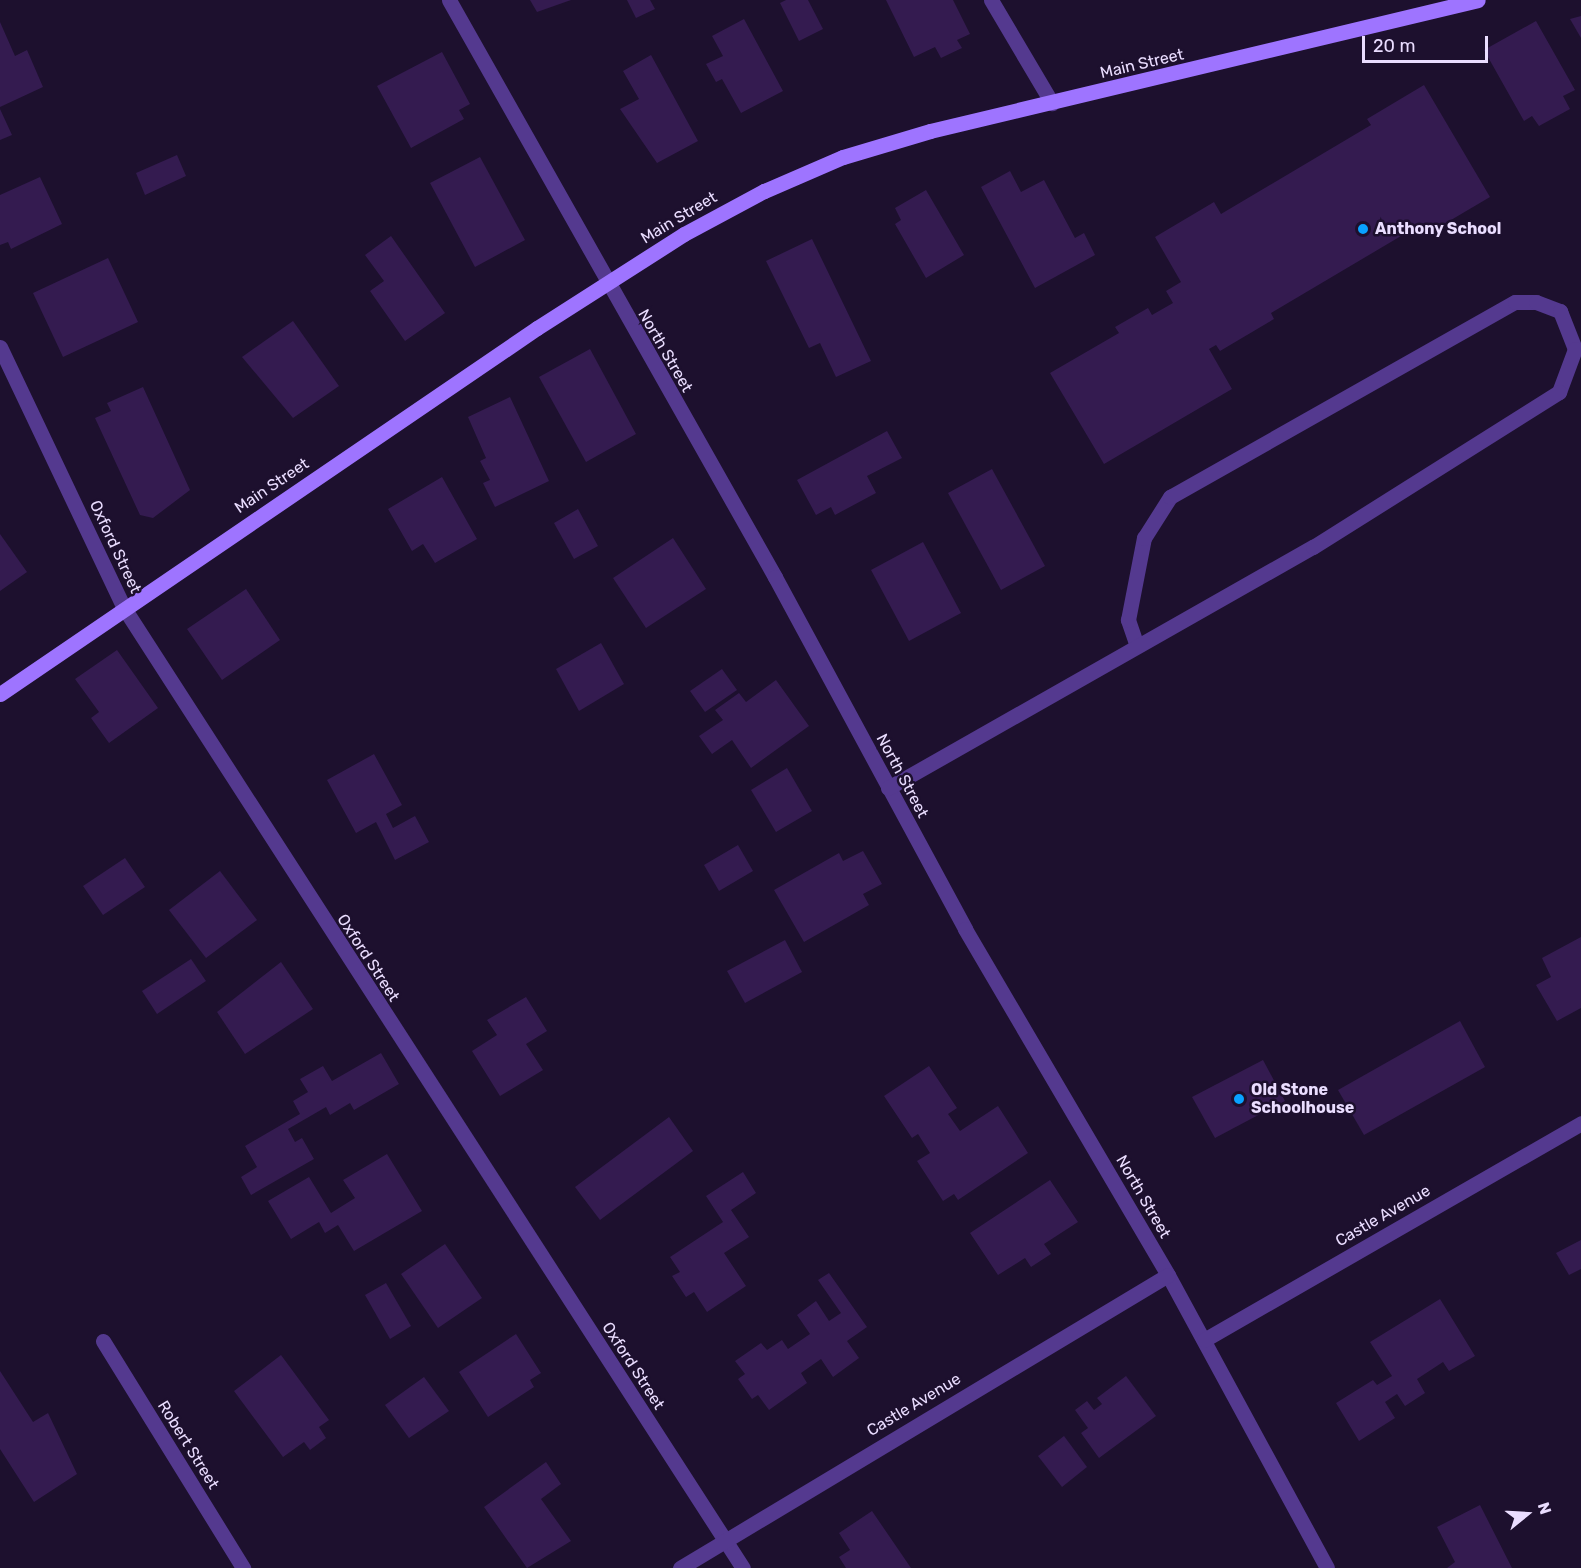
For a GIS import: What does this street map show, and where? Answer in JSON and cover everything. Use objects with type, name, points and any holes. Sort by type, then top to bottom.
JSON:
[{"type":"main road","name":"Main Street","points":[[0,694],[605,284],[725,211],[804,173],[886,143],[1478,0]]},
{"type":"street","name":"North Street","points":[[448,0],[605,284],[775,577],[888,788],[1168,1275],[1327,1568]]},
{"type":"street","points":[[991,0],[1052,103]]},
{"type":"street","points":[[888,788],[1313,546],[1559,392],[1575,349],[1560,311],[1536,302],[1515,302],[1170,497],[1144,537],[1128,620],[1137,646]]},
{"type":"street","name":"Oxford Street","points":[[0,348],[124,608],[743,1568]]},
{"type":"street","name":"Castle Avenue","points":[[1204,1340],[1581,1123]]},
{"type":"street","name":"Castle Avenue","points":[[680,1568],[724,1538],[1168,1275]]},
{"type":"street","name":"Robert Street","points":[[103,1341],[243,1568]]},
{"type":"building","points":[[530,0],[571,0],[537,12]]},
{"type":"building","points":[[627,0],[650,0],[655,9],[636,18]]},
{"type":"building","points":[[786,0],[808,0],[823,29],[799,41],[780,3]]},
{"type":"building","points":[[886,0],[953,0],[970,34],[957,40],[962,48],[941,58],[935,47],[914,57]]},
{"type":"building","points":[[1581,16],[1581,38],[1570,19]]},
{"type":"building","points":[[744,19],[783,91],[741,113],[722,79],[716,82],[706,64],[723,56],[712,36]]},
{"type":"building","points":[[1536,21],[1575,90],[1563,96],[1570,109],[1539,126],[1532,116],[1524,121],[1484,50]]},
{"type":"building","points":[[0,22],[15,56],[27,50],[43,87],[0,107]]},
{"type":"building","points":[[442,52],[470,104],[459,110],[464,119],[411,148],[377,86]]},
{"type":"building","points":[[651,55],[698,141],[657,163],[620,109],[639,99],[623,71]]},
{"type":"building","points":[[1424,85],[1490,197],[1429,233],[1423,223],[1271,313],[1274,319],[1220,351],[1216,345],[1209,349],[1232,389],[1104,464],[1050,373],[1119,333],[1115,327],[1148,308],[1152,315],[1173,303],[1166,291],[1181,282],[1155,237],[1214,202],[1221,214],[1371,125],[1367,119]]},
{"type":"building","points":[[0,109],[12,135],[0,140]]},
{"type":"building","points":[[177,155],[186,176],[145,195],[136,173]]},
{"type":"building","points":[[480,157],[525,240],[475,267],[430,183]]},
{"type":"building","points":[[1010,171],[1021,192],[1044,180],[1075,238],[1084,233],[1095,255],[1035,288],[981,187]]},
{"type":"building","points":[[40,177],[62,224],[11,249],[8,242],[0,245],[0,195]]},
{"type":"building","points":[[926,190],[964,255],[926,278],[895,224],[901,220],[895,208]]},
{"type":"building","points":[[391,236],[445,313],[405,341],[370,291],[384,281],[365,255]]},
{"type":"building","points":[[812,239],[871,361],[836,377],[820,343],[809,348],[766,261]]},
{"type":"building","points":[[108,258],[138,322],[63,357],[33,293]]},
{"type":"building","points":[[293,321],[339,386],[293,418],[242,357]]},
{"type":"building","points":[[590,349],[636,434],[586,462],[539,377]]},
{"type":"building","points":[[143,387],[190,490],[153,518],[140,515],[95,418],[111,411],[107,403]]},
{"type":"building","points":[[510,397],[549,481],[495,507],[483,483],[490,480],[480,461],[486,458],[468,417]]},
{"type":"building","points":[[887,431],[902,458],[867,476],[876,493],[835,515],[831,507],[816,515],[797,480]]},
{"type":"building","points":[[992,469],[1045,566],[1001,590],[948,493]]},
{"type":"building","points":[[442,477],[477,539],[435,563],[423,544],[412,551],[388,509]]},
{"type":"building","points":[[578,509],[598,546],[574,559],[554,523]]},
{"type":"building","points":[[0,534],[27,572],[0,591]]},
{"type":"building","points":[[673,538],[706,589],[646,628],[613,578]]},
{"type":"building","points":[[923,542],[961,613],[909,641],[871,570]]},
{"type":"building","points":[[246,589],[280,640],[222,680],[187,629]]},
{"type":"building","points":[[601,643],[624,684],[579,711],[556,669]]},
{"type":"building","points":[[117,650],[158,708],[109,743],[91,718],[99,712],[75,679]]},
{"type":"building","points":[[722,669],[737,690],[705,712],[690,691]]},
{"type":"building","points":[[776,680],[809,726],[751,768],[732,740],[712,754],[699,736],[723,720],[715,710],[739,693],[746,702]]},
{"type":"building","points":[[374,754],[402,805],[386,814],[393,828],[415,816],[429,842],[395,860],[376,822],[356,833],[327,780]]},
{"type":"building","points":[[787,768],[812,811],[776,832],[751,790]]},
{"type":"building","points":[[738,845],[753,871],[719,891],[704,865]]},
{"type":"building","points":[[863,851],[882,884],[863,894],[869,905],[804,942],[774,890],[839,853],[843,861]]},
{"type":"building","points":[[125,858],[145,887],[103,915],[83,886]]},
{"type":"building","points":[[220,871],[257,920],[206,958],[169,910]]},
{"type":"building","points":[[1581,937],[1581,1008],[1557,1021],[1536,985],[1551,977],[1542,958]]},
{"type":"building","points":[[785,940],[802,972],[745,1003],[727,971]]},
{"type":"building","points":[[191,959],[206,981],[157,1014],[142,991]]},
{"type":"building","points":[[281,962],[313,1009],[245,1054],[217,1012]]},
{"type":"building","points":[[526,997],[547,1031],[526,1044],[543,1070],[500,1096],[472,1051],[497,1035],[487,1020]]},
{"type":"building","points":[[1460,1021],[1485,1067],[1364,1135],[1338,1090]]},
{"type":"building","points":[[381,1053],[399,1084],[354,1110],[350,1103],[330,1115],[326,1107],[288,1129],[295,1142],[302,1138],[314,1159],[251,1195],[241,1177],[257,1167],[245,1146],[300,1114],[293,1101],[308,1092],[300,1079],[323,1066],[332,1081]]},
{"type":"building","name":"Old Stone Schoolhouse","points":[[1263,1060],[1285,1101],[1215,1138],[1192,1097]]},
{"type":"building","points":[[929,1066],[957,1108],[948,1114],[960,1131],[998,1106],[1028,1153],[958,1200],[954,1194],[943,1201],[917,1161],[930,1153],[918,1134],[912,1138],[884,1096]]},
{"type":"building","points":[[669,1117],[693,1151],[600,1220],[575,1187]]},
{"type":"building","points":[[387,1154],[422,1211],[354,1251],[338,1225],[325,1233],[319,1222],[291,1239],[268,1201],[309,1177],[331,1213],[355,1198],[343,1180]]},
{"type":"building","points":[[743,1172],[756,1193],[731,1210],[749,1237],[724,1253],[746,1286],[707,1312],[694,1292],[686,1297],[672,1276],[680,1272],[670,1257],[723,1222],[706,1196]]},
{"type":"building","points":[[1050,1180],[1078,1222],[1044,1244],[1051,1254],[1031,1267],[1025,1258],[998,1275],[970,1233]]},
{"type":"building","points":[[1581,1240],[1581,1269],[1569,1275],[1556,1253]]},
{"type":"building","points":[[445,1244],[482,1298],[438,1328],[401,1274]]},
{"type":"building","points":[[829,1273],[867,1327],[847,1341],[859,1358],[833,1377],[821,1359],[801,1373],[807,1383],[769,1410],[758,1395],[752,1399],[738,1379],[745,1374],[735,1361],[761,1343],[767,1350],[782,1340],[788,1349],[810,1334],[797,1315],[816,1301],[829,1321],[841,1313],[818,1280]]},
{"type":"building","points":[[386,1283],[411,1326],[390,1339],[365,1295]]},
{"type":"building","points":[[1440,1299],[1475,1356],[1449,1371],[1443,1362],[1417,1379],[1425,1393],[1405,1406],[1397,1394],[1385,1402],[1395,1418],[1359,1441],[1336,1403],[1373,1380],[1377,1385],[1392,1376],[1370,1342]]},
{"type":"building","points":[[516,1334],[541,1373],[530,1380],[534,1387],[488,1417],[459,1372]]},
{"type":"building","points":[[281,1355],[329,1420],[319,1427],[326,1438],[310,1450],[304,1442],[283,1457],[234,1391]]},
{"type":"building","points":[[0,1371],[33,1422],[48,1413],[77,1474],[34,1502],[0,1449]]},
{"type":"building","points":[[1126,1376],[1156,1416],[1099,1458],[1081,1433],[1088,1428],[1075,1410],[1087,1401],[1094,1410],[1102,1404],[1097,1398]]},
{"type":"building","points":[[424,1377],[449,1411],[409,1438],[385,1405]]},
{"type":"building","points":[[1064,1436],[1087,1467],[1062,1487],[1038,1456]]},
{"type":"building","points":[[546,1462],[561,1484],[541,1499],[571,1541],[527,1568],[484,1507]]},
{"type":"building","points":[[1480,1505],[1512,1568],[1447,1568],[1455,1562],[1437,1527]]},
{"type":"building","points":[[872,1511],[911,1568],[846,1568],[839,1557],[850,1550],[839,1533]]},
{"type":"place","name":"Anthony School","points":[[1363,229]]},
{"type":"place","name":"Old Stone Schoolhouse","points":[[1239,1099]]}]
